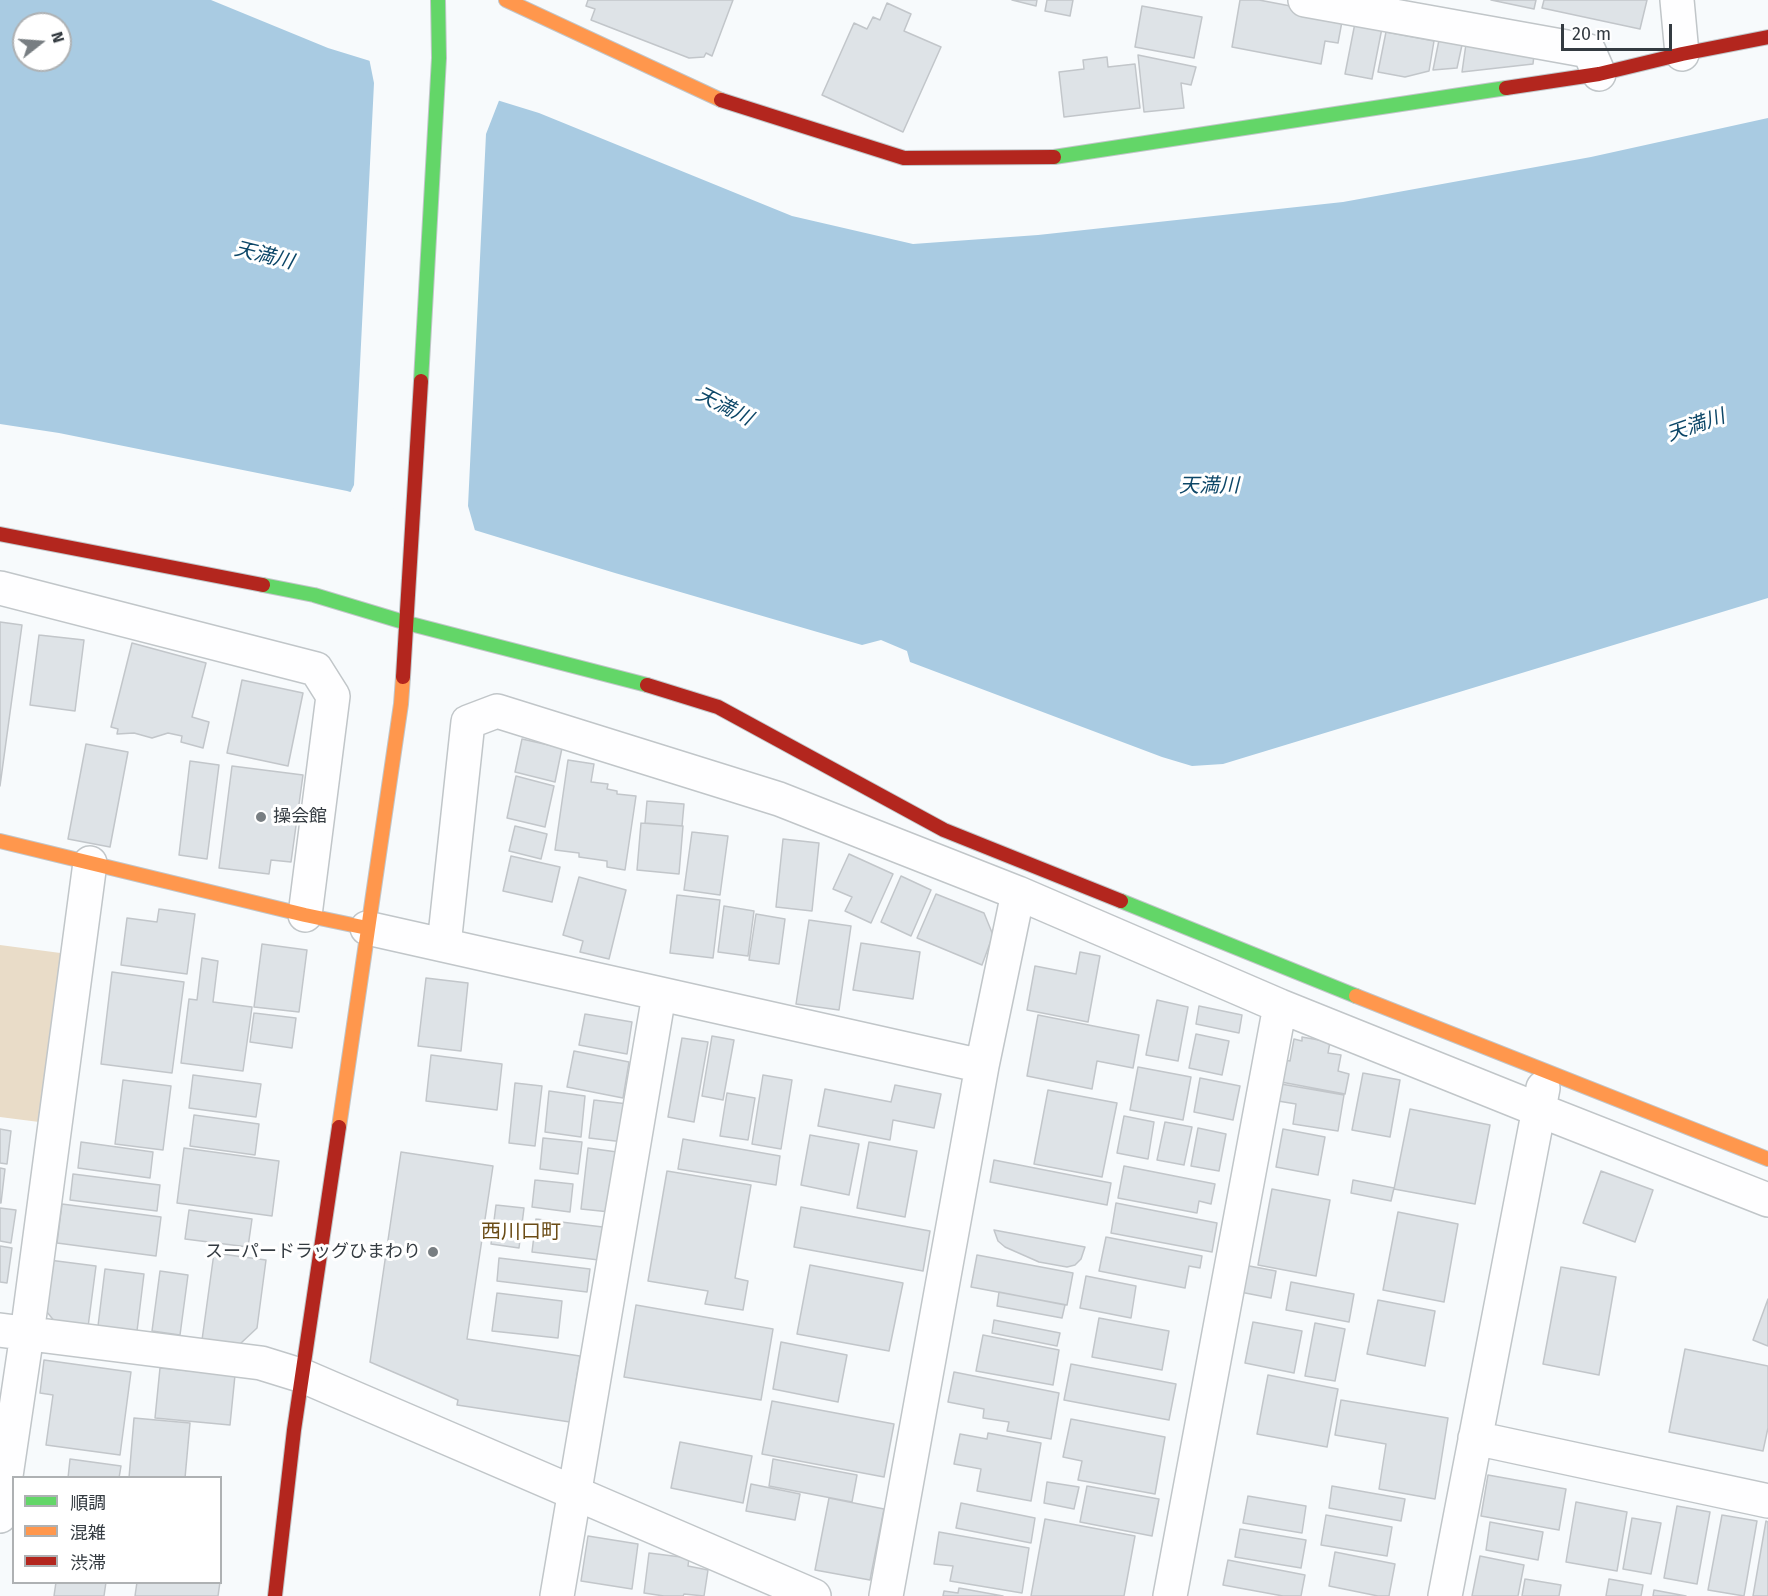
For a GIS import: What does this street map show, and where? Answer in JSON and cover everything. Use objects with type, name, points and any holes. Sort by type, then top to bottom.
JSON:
[{"type":"street","points":[[275,1596],[294,1430],[401,704],[439,46],[438,0]]},
{"type":"street","points":[[506,0],[727,103],[904,158],[1059,157],[1599,74],[1768,37]]},
{"type":"street","points":[[1305,0],[1589,51],[1599,74]]},
{"type":"street","points":[[1677,0],[1682,54]]},
{"type":"street","points":[[0,534],[314,595],[407,623],[639,682],[718,707],[944,830],[1545,1072],[1768,1159]]},
{"type":"street","points":[[0,588],[316,669],[333,696],[305,915]]},
{"type":"street","points":[[444,945],[468,722],[497,711],[779,799],[1018,893],[1280,1006],[1768,1200]]},
{"type":"street","points":[[0,841],[305,915],[982,1066]]},
{"type":"street","points":[[0,1516],[14,1332],[90,863]]},
{"type":"street","points":[[886,1596],[982,1066],[1018,893]]},
{"type":"street","points":[[558,1596],[659,994]]},
{"type":"street","points":[[1170,1596],[1280,1006]]},
{"type":"street","points":[[1445,1596],[1545,1072]]},
{"type":"street","points":[[14,1332],[261,1363],[303,1376],[814,1596]]},
{"type":"street","points":[[1475,1438],[1768,1501]]},
{"type":"shaded area","points":[[0,945],[68,954],[47,1123],[0,1117]]},
{"type":"water","name":"天満川","points":[[0,0],[211,0],[328,48],[539,113],[792,216],[913,244],[1038,235],[1343,202],[1591,157],[1768,118],[1768,598],[1223,764],[1192,766],[1162,757],[910,662],[907,651],[881,640],[862,645],[347,491],[59,433],[0,424]]},
{"type":"pier","points":[[369,58],[500,98],[486,134],[468,506],[476,534],[349,495],[354,485],[374,83]]},
{"type":"building","points":[[588,0],[733,0],[712,56],[706,53],[704,57],[689,58],[591,20],[595,9],[586,6]]},
{"type":"building","points":[[1012,0],[1037,0],[1036,6]]},
{"type":"building","points":[[1047,0],[1073,0],[1070,16],[1045,11]]},
{"type":"building","points":[[1240,0],[1259,0],[1343,16],[1338,43],[1325,41],[1321,64],[1232,47]]},
{"type":"building","points":[[1491,0],[1536,0],[1534,9]]},
{"type":"building","points":[[1544,0],[1647,0],[1640,29],[1542,8]]},
{"type":"building","points":[[887,3],[911,14],[904,31],[941,47],[903,132],[822,95],[854,23],[867,29],[873,17],[880,20]]},
{"type":"building","points":[[1142,6],[1202,17],[1194,58],[1135,47]]},
{"type":"building","points":[[1355,23],[1382,28],[1372,79],[1345,74]]},
{"type":"building","points":[[1386,32],[1434,41],[1429,71],[1405,77],[1378,72]]},
{"type":"building","points":[[1439,40],[1462,45],[1457,68],[1433,70]]},
{"type":"building","points":[[1466,44],[1534,55],[1533,64],[1462,72]]},
{"type":"building","points":[[1138,55],[1196,67],[1191,85],[1181,83],[1184,108],[1144,112]]},
{"type":"building","points":[[1107,57],[1108,67],[1135,64],[1140,108],[1064,117],[1059,72],[1084,69],[1083,60]]},
{"type":"building","points":[[0,622],[22,625],[0,786]]},
{"type":"building","points":[[39,635],[84,640],[75,711],[30,705]]},
{"type":"building","points":[[132,643],[206,663],[192,717],[209,722],[203,748],[181,742],[182,736],[168,733],[152,738],[134,733],[117,734],[118,729],[111,727]]},
{"type":"building","points":[[242,680],[303,693],[288,766],[227,753]]},
{"type":"building","points":[[522,739],[562,748],[555,782],[515,772]]},
{"type":"building","points":[[86,744],[128,752],[110,847],[68,839]]},
{"type":"building","points":[[568,760],[594,764],[591,782],[608,784],[607,789],[617,791],[617,794],[636,796],[625,870],[607,867],[607,861],[579,857],[579,853],[555,850]]},
{"type":"building","points":[[190,761],[219,765],[207,859],[179,855]]},
{"type":"building","name":"操会館","points":[[232,766],[303,775],[291,862],[271,860],[269,874],[219,868]]},
{"type":"building","points":[[516,776],[554,786],[545,827],[507,818]]},
{"type":"building","points":[[647,801],[684,804],[682,826],[645,823]]},
{"type":"building","points":[[641,823],[683,826],[679,874],[637,870]]},
{"type":"building","points":[[515,826],[547,834],[541,859],[509,851]]},
{"type":"building","points":[[692,832],[728,836],[720,895],[684,890]]},
{"type":"building","points":[[783,839],[819,843],[812,911],[776,907]]},
{"type":"building","points":[[849,854],[893,874],[871,923],[845,911],[852,897],[833,889]]},
{"type":"building","points":[[511,856],[560,867],[552,902],[503,891]]},
{"type":"building","points":[[901,876],[931,890],[911,936],[881,922]]},
{"type":"building","points":[[579,877],[626,890],[609,959],[580,952],[583,941],[563,935]]},
{"type":"building","points":[[936,894],[984,913],[993,935],[982,965],[917,938]]},
{"type":"building","points":[[677,895],[720,900],[713,958],[670,953]]},
{"type":"building","points":[[724,906],[754,911],[748,956],[718,952]]},
{"type":"building","points":[[159,909],[195,914],[187,974],[121,965],[127,918],[157,922]]},
{"type":"building","points":[[756,914],[785,919],[779,964],[749,960]]},
{"type":"building","points":[[809,920],[851,926],[839,1010],[796,1004]]},
{"type":"building","points":[[861,943],[920,952],[913,999],[853,990]]},
{"type":"building","points":[[262,944],[307,950],[299,1012],[254,1007]]},
{"type":"building","points":[[1080,952],[1100,956],[1088,1022],[1027,1010],[1035,966],[1076,974]]},
{"type":"building","points":[[202,958],[218,961],[213,1002],[252,1007],[243,1071],[181,1063],[189,999],[197,1000]]},
{"type":"building","points":[[112,972],[184,982],[172,1073],[101,1064]]},
{"type":"building","points":[[426,978],[468,983],[461,1051],[418,1046]]},
{"type":"building","points":[[1157,1000],[1188,1007],[1178,1061],[1146,1055]]},
{"type":"building","points":[[1199,1006],[1242,1015],[1239,1033],[1196,1024]]},
{"type":"building","points":[[254,1013],[296,1018],[292,1048],[250,1042]]},
{"type":"building","points":[[585,1014],[632,1022],[627,1054],[579,1045]]},
{"type":"building","points":[[1038,1015],[1139,1035],[1133,1068],[1097,1061],[1092,1089],[1027,1076]]},
{"type":"building","points":[[1196,1034],[1229,1041],[1222,1075],[1189,1068]]},
{"type":"building","points":[[712,1036],[734,1040],[723,1100],[702,1096]]},
{"type":"building","points":[[1302,1037],[1330,1042],[1328,1053],[1341,1055],[1338,1071],[1349,1074],[1345,1094],[1281,1082],[1285,1060],[1290,1061],[1294,1039],[1302,1041]]},
{"type":"building","points":[[682,1038],[708,1042],[694,1122],[668,1117]]},
{"type":"building","points":[[574,1051],[629,1062],[623,1098],[567,1087]]},
{"type":"building","points":[[431,1055],[502,1064],[497,1110],[426,1101]]},
{"type":"building","points":[[1138,1067],[1191,1077],[1183,1120],[1130,1110]]},
{"type":"building","points":[[1363,1073],[1400,1080],[1390,1137],[1352,1130]]},
{"type":"building","points":[[193,1075],[261,1084],[256,1117],[189,1108]]},
{"type":"building","points":[[763,1075],[792,1080],[781,1149],[752,1144]]},
{"type":"building","points":[[1200,1078],[1240,1086],[1233,1120],[1194,1112]]},
{"type":"building","points":[[123,1080],[171,1086],[163,1150],[115,1144]]},
{"type":"building","points":[[515,1083],[542,1086],[535,1146],[509,1143]]},
{"type":"building","points":[[1281,1084],[1344,1095],[1338,1131],[1293,1124],[1296,1104],[1278,1101]]},
{"type":"building","points":[[895,1085],[941,1094],[934,1128],[893,1120],[890,1140],[818,1126],[825,1089],[891,1102]]},
{"type":"building","points":[[1048,1090],[1117,1103],[1102,1177],[1034,1164]]},
{"type":"building","points":[[549,1091],[585,1096],[581,1137],[545,1132]]},
{"type":"building","points":[[727,1093],[755,1098],[748,1140],[720,1136]]},
{"type":"building","points":[[594,1100],[628,1104],[624,1142],[589,1138]]},
{"type":"building","points":[[1410,1109],[1490,1125],[1475,1204],[1394,1189]]},
{"type":"building","points":[[194,1115],[259,1124],[255,1155],[190,1146]]},
{"type":"building","points":[[1124,1116],[1154,1122],[1148,1159],[1117,1153]]},
{"type":"building","points":[[1165,1122],[1192,1127],[1184,1165],[1157,1160]]},
{"type":"building","points":[[1198,1128],[1226,1134],[1219,1171],[1191,1166]]},
{"type":"building","points":[[0,1129],[11,1131],[7,1164],[0,1163]]},
{"type":"building","points":[[1283,1129],[1325,1137],[1318,1175],[1276,1167]]},
{"type":"building","points":[[810,1135],[859,1144],[849,1195],[801,1185]]},
{"type":"building","points":[[543,1138],[582,1142],[578,1174],[540,1169]]},
{"type":"building","points":[[683,1139],[780,1156],[776,1185],[678,1169]]},
{"type":"building","points":[[81,1142],[153,1152],[150,1178],[78,1168]]},
{"type":"building","points":[[869,1142],[917,1151],[905,1217],[857,1208]]},
{"type":"building","points":[[184,1148],[279,1161],[272,1216],[177,1203]]},
{"type":"building","points":[[588,1148],[617,1152],[610,1212],[581,1209]]},
{"type":"building","name":"スーパードラッグひまわり","points":[[401,1152],[493,1166],[467,1339],[580,1356],[570,1422],[457,1405],[458,1400],[370,1362]]},
{"type":"building","points":[[994,1160],[1111,1183],[1107,1205],[990,1182]]},
{"type":"building","points":[[1124,1166],[1215,1184],[1211,1204],[1199,1201],[1197,1213],[1118,1198]]},
{"type":"building","points":[[0,1168],[5,1169],[1,1203],[0,1203]]},
{"type":"building","points":[[667,1171],[751,1185],[735,1278],[748,1281],[743,1310],[705,1304],[708,1291],[648,1281]]},
{"type":"building","points":[[1601,1171],[1653,1190],[1635,1242],[1583,1223]]},
{"type":"building","points":[[73,1174],[160,1185],[157,1211],[70,1200]]},
{"type":"building","points":[[535,1180],[573,1184],[570,1212],[532,1207]]},
{"type":"building","points":[[1353,1180],[1394,1188],[1391,1201],[1351,1193]]},
{"type":"building","points":[[1272,1189],[1330,1200],[1316,1276],[1258,1265]]},
{"type":"building","points":[[1116,1203],[1217,1223],[1212,1252],[1111,1233]]},
{"type":"building","points":[[62,1204],[161,1217],[156,1256],[57,1243]]},
{"type":"building","points":[[496,1205],[524,1208],[519,1248],[491,1244]]},
{"type":"building","points":[[801,1207],[930,1231],[923,1271],[794,1247]]},
{"type":"building","points":[[0,1208],[16,1210],[11,1243],[0,1241]]},
{"type":"building","points":[[189,1210],[252,1219],[248,1247],[185,1239]]},
{"type":"building","points":[[1398,1212],[1458,1224],[1444,1302],[1383,1290]]},
{"type":"building","points":[[536,1219],[603,1227],[599,1260],[532,1252]]},
{"type":"building","points":[[994,1230],[1085,1247],[1081,1259],[1075,1265],[1067,1267],[1039,1262],[1005,1247],[998,1241]]},
{"type":"building","points":[[1106,1237],[1202,1256],[1200,1268],[1189,1266],[1185,1288],[1099,1271]]},
{"type":"building","points":[[0,1246],[12,1248],[7,1283],[0,1282]]},
{"type":"building","points":[[214,1253],[266,1260],[257,1328],[240,1344],[202,1340]]},
{"type":"building","points":[[977,1255],[1073,1273],[1067,1305],[971,1287]]},
{"type":"building","points":[[499,1258],[590,1269],[587,1292],[497,1281]]},
{"type":"building","points":[[49,1260],[96,1266],[88,1327],[55,1322],[43,1307]]},
{"type":"building","points":[[810,1265],[903,1283],[889,1351],[797,1334]]},
{"type":"building","points":[[1244,1265],[1276,1271],[1271,1298],[1240,1292]]},
{"type":"building","points":[[1561,1267],[1616,1277],[1599,1375],[1543,1364]]},
{"type":"building","points":[[105,1269],[144,1274],[137,1331],[98,1326]]},
{"type":"building","points":[[160,1271],[188,1275],[180,1335],[152,1331]]},
{"type":"building","points":[[1086,1276],[1136,1286],[1131,1318],[1080,1308]]},
{"type":"building","points":[[1291,1282],[1354,1294],[1349,1322],[1286,1310]]},
{"type":"building","points":[[999,1292],[1065,1305],[1062,1318],[997,1306]]},
{"type":"building","points":[[497,1293],[562,1301],[558,1338],[492,1331]]},
{"type":"building","points":[[1768,1299],[1768,1346],[1753,1340]]},
{"type":"building","points":[[1378,1300],[1435,1311],[1425,1366],[1367,1354]]},
{"type":"building","points":[[636,1305],[773,1329],[761,1400],[624,1377]]},
{"type":"building","points":[[1099,1318],[1169,1331],[1162,1370],[1092,1357]]},
{"type":"building","points":[[994,1320],[1060,1333],[1057,1346],[992,1333]]},
{"type":"building","points":[[1253,1322],[1302,1331],[1294,1373],[1245,1363]]},
{"type":"building","points":[[1315,1323],[1345,1329],[1335,1381],[1305,1376]]},
{"type":"building","points":[[983,1335],[1059,1350],[1053,1385],[976,1371]]},
{"type":"building","points":[[781,1342],[847,1355],[838,1402],[773,1389]]},
{"type":"building","points":[[1685,1349],[1768,1366],[1768,1428],[1763,1451],[1669,1432]]},
{"type":"building","points":[[44,1360],[131,1372],[120,1455],[46,1445],[53,1395],[40,1393]]},
{"type":"building","points":[[1071,1364],[1176,1384],[1169,1420],[1064,1400]]},
{"type":"building","points":[[160,1368],[235,1375],[230,1425],[155,1418]]},
{"type":"building","points":[[954,1372],[1059,1393],[1051,1439],[1007,1431],[1009,1422],[983,1418],[984,1409],[948,1402]]},
{"type":"building","points":[[1268,1375],[1338,1389],[1327,1447],[1257,1434]]},
{"type":"building","points":[[1341,1400],[1448,1418],[1435,1499],[1379,1489],[1386,1444],[1335,1435]]},
{"type":"building","points":[[772,1401],[894,1424],[884,1477],[762,1454]]},
{"type":"building","points":[[134,1418],[190,1423],[185,1476],[129,1476]]},
{"type":"building","points":[[1071,1419],[1165,1437],[1155,1494],[1078,1480],[1082,1461],[1063,1457]]},
{"type":"building","points":[[988,1433],[1041,1443],[1031,1501],[977,1491],[981,1469],[954,1464],[960,1434],[987,1439]]},
{"type":"building","points":[[680,1442],[752,1456],[743,1503],[671,1488]]},
{"type":"building","points":[[70,1459],[121,1466],[119,1476],[68,1476]]},
{"type":"building","points":[[773,1459],[857,1475],[852,1502],[769,1486]]},
{"type":"building","points":[[1488,1475],[1566,1489],[1559,1530],[1481,1516]]},
{"type":"building","points":[[1047,1482],[1079,1487],[1074,1509],[1044,1503]]},
{"type":"building","points":[[751,1484],[800,1494],[795,1520],[746,1511]]},
{"type":"building","points":[[1087,1486],[1159,1499],[1152,1536],[1080,1522]]},
{"type":"building","points":[[1332,1486],[1405,1499],[1401,1521],[1329,1508]]},
{"type":"building","points":[[1248,1496],[1306,1506],[1302,1533],[1243,1523]]},
{"type":"building","points":[[829,1498],[884,1509],[870,1580],[815,1570]]},
{"type":"building","points":[[1576,1502],[1627,1512],[1617,1571],[1566,1562]]},
{"type":"building","points":[[961,1503],[1035,1518],[1031,1543],[956,1528]]},
{"type":"building","points":[[1677,1506],[1710,1512],[1697,1584],[1664,1578]]},
{"type":"building","points":[[1326,1515],[1392,1527],[1387,1556],[1321,1545]]},
{"type":"building","points":[[1722,1515],[1757,1521],[1744,1596],[1708,1590]]},
{"type":"building","points":[[1632,1518],[1661,1523],[1651,1574],[1623,1569]]},
{"type":"building","points":[[1045,1519],[1135,1536],[1124,1596],[1031,1596]]},
{"type":"building","points":[[1766,1521],[1768,1522],[1768,1596],[1753,1596]]},
{"type":"building","points":[[1490,1522],[1543,1532],[1538,1560],[1486,1550]]},
{"type":"building","points":[[1240,1529],[1306,1540],[1301,1568],[1235,1557]]},
{"type":"building","points":[[939,1532],[1029,1548],[1022,1593],[950,1581],[953,1566],[934,1564]]},
{"type":"building","points":[[588,1536],[638,1544],[632,1589],[581,1581]]},
{"type":"building","points":[[1335,1552],[1395,1564],[1389,1596],[1378,1596],[1329,1586]]},
{"type":"building","points":[[649,1553],[689,1558],[688,1566],[708,1570],[704,1596],[684,1594],[683,1596],[664,1596],[644,1593]]},
{"type":"building","points":[[1480,1556],[1524,1565],[1518,1596],[1472,1596]]},
{"type":"building","points":[[1228,1560],[1305,1575],[1301,1596],[1283,1596],[1223,1585]]},
{"type":"building","points":[[1525,1579],[1561,1585],[1559,1596],[1522,1596]]},
{"type":"building","points":[[1609,1579],[1643,1585],[1641,1596],[1606,1596]]},
{"type":"building","points":[[56,1584],[106,1584],[104,1596],[54,1596]]},
{"type":"building","points":[[137,1584],[220,1584],[218,1596],[135,1596]]},
{"type":"building","points":[[959,1588],[1003,1596],[943,1596],[944,1591],[958,1593]]},
{"type":"building","points":[[1654,1590],[1686,1596],[1653,1596]]},
{"type":"traffic: fast","points":[[421,381],[439,58],[438,0]]},
{"type":"traffic: fast","points":[[1054,157],[1506,88]]},
{"type":"traffic: fast","points":[[263,585],[314,595],[407,623],[647,685]]},
{"type":"traffic: fast","points":[[1121,901],[1356,996]]},
{"type":"traffic: slow","points":[[506,0],[721,100]]},
{"type":"traffic: slow","points":[[339,1127],[401,704],[403,677]]},
{"type":"traffic: slow","points":[[0,841],[367,928]]},
{"type":"traffic: slow","points":[[1356,996],[1768,1159]]},
{"type":"traffic: jam","points":[[1506,88],[1599,74],[1768,37]]},
{"type":"traffic: jam","points":[[721,100],[904,158],[1054,157]]},
{"type":"traffic: jam","points":[[403,677],[421,381]]},
{"type":"traffic: jam","points":[[0,534],[263,585]]},
{"type":"traffic: jam","points":[[647,685],[718,707],[944,830],[1121,901]]},
{"type":"traffic: jam","points":[[275,1596],[294,1430],[339,1127]]},
{"type":"place","name":"操会館","points":[[261,817]]},
{"type":"place","name":"スーパードラッグひまわり","points":[[433,1252]]},
{"type":"district","name":"西川口町","points":[[521,1232]]}]
